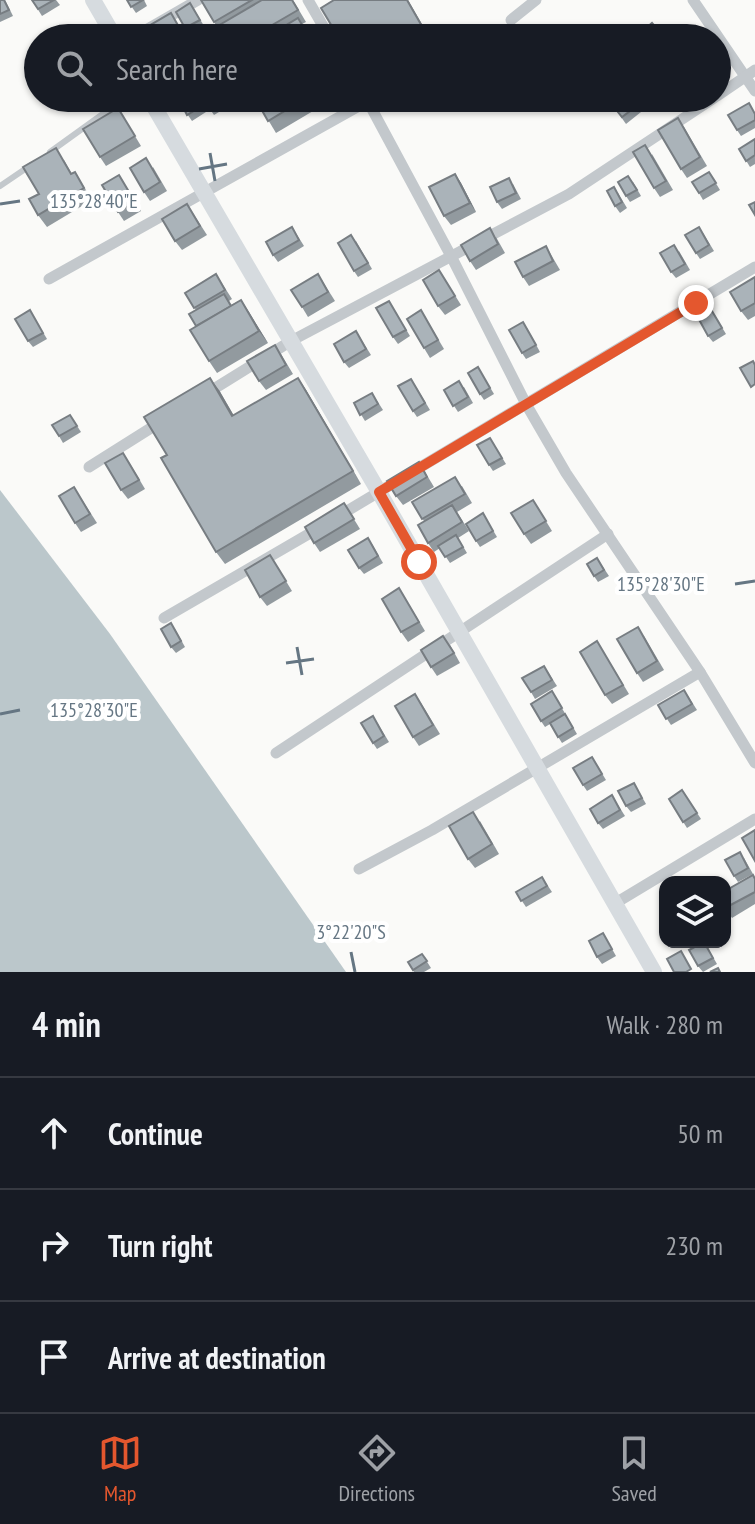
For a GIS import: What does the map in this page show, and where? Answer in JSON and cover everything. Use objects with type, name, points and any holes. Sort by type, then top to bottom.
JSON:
[{"type":"street","points":[[93,0],[107,24]]},
{"type":"street","points":[[156,24],[198,0]]},
{"type":"street","points":[[308,0],[322,24]]},
{"type":"street","points":[[511,20],[536,0]]},
{"type":"street","points":[[693,0],[712,24]]},
{"type":"street","points":[[731,48],[751,73],[755,91]]},
{"type":"street","points":[[731,87],[751,73]]},
{"type":"street","points":[[157,112],[654,972]]},
{"type":"street","points":[[49,279],[344,112]]},
{"type":"street","points":[[374,112],[526,404],[566,473],[700,672],[755,763]]},
{"type":"street","points":[[197,400],[291,341],[588,182],[693,112]]},
{"type":"street","points":[[164,618],[755,267]]},
{"type":"street","points":[[89,467],[170,416]]},
{"type":"street","points":[[276,753],[608,534]]},
{"type":"street","points":[[359,869],[432,830],[700,672]]},
{"type":"street","points":[[614,904],[755,819]]},
{"type":"lane","points":[[48,153],[105,112]]},
{"type":"lane","points":[[0,186],[37,161]]},
{"type":"shaded area","points":[[0,490],[110,634],[346,972],[0,972]]},
{"type":"building","points":[[0,0],[4,0],[9,10],[0,14]]},
{"type":"building","points":[[32,0],[54,0],[38,9]]},
{"type":"building","points":[[127,0],[143,0],[131,7]]},
{"type":"building","points":[[201,0],[252,0],[214,22]]},
{"type":"building","points":[[262,0],[292,0],[298,10],[274,24],[221,24]]},
{"type":"building","points":[[334,0],[407,0],[421,24],[331,24],[321,8]]},
{"type":"building","points":[[190,3],[200,20],[183,24],[176,12]]},
{"type":"building","points":[[171,13],[177,24],[152,24]]},
{"type":"building","points":[[298,18],[302,24],[288,24]]},
{"type":"building","points":[[749,103],[755,120],[737,130],[728,115]]},
{"type":"building","points":[[111,112],[120,112],[135,136],[100,157],[83,129]]},
{"type":"building","points":[[263,112],[283,112],[268,121]]},
{"type":"building","points":[[678,118],[700,157],[681,169],[658,130]]},
{"type":"building","points":[[755,139],[755,155],[746,161],[739,149]]},
{"type":"building","points":[[645,145],[666,181],[654,188],[633,152]]},
{"type":"building","points":[[56,148],[71,174],[75,172],[84,188],[38,215],[29,199],[39,194],[23,167]]},
{"type":"building","points":[[146,158],[160,182],[144,192],[130,168]]},
{"type":"building","points":[[709,172],[716,183],[699,193],[692,182]]},
{"type":"building","points":[[455,174],[470,203],[444,216],[429,187]]},
{"type":"building","points":[[119,175],[135,202],[118,212],[102,185]]},
{"type":"building","points":[[628,176],[637,190],[626,196],[618,182]]},
{"type":"building","points":[[509,178],[516,193],[497,202],[490,187]]},
{"type":"building","points":[[614,187],[622,202],[615,206],[607,191]]},
{"type":"building","points":[[187,204],[200,226],[175,241],[162,219]]},
{"type":"building","points":[[292,227],[299,240],[273,255],[266,242]]},
{"type":"building","points":[[699,227],[709,245],[696,253],[685,235]]},
{"type":"building","points":[[490,228],[498,244],[470,261],[461,245]]},
{"type":"building","points":[[351,235],[368,263],[354,271],[338,243]]},
{"type":"building","points":[[674,245],[685,264],[671,272],[660,253]]},
{"type":"building","points":[[546,246],[553,261],[523,277],[515,262]]},
{"type":"building","points":[[439,270],[455,296],[438,306],[423,280]]},
{"type":"building","points":[[216,274],[225,290],[194,308],[185,293]]},
{"type":"building","points":[[318,274],[328,292],[302,307],[291,290]]},
{"type":"building","points":[[755,277],[755,303],[741,311],[730,292]]},
{"type":"building","points":[[224,294],[231,306],[196,326],[189,314]]},
{"type":"building","points":[[241,300],[259,331],[209,361],[190,330]]},
{"type":"building","points":[[389,301],[406,330],[393,337],[376,308]]},
{"type":"building","points":[[709,306],[722,328],[708,336],[696,314]]},
{"type":"building","points":[[30,310],[43,333],[28,341],[15,319]]},
{"type":"building","points":[[421,310],[438,340],[424,348],[407,319]]},
{"type":"building","points":[[523,322],[536,345],[522,353],[509,330]]},
{"type":"building","points":[[356,331],[366,349],[344,362],[334,344]]},
{"type":"building","points":[[275,345],[286,365],[259,381],[247,361]]},
{"type":"building","points":[[753,361],[755,384],[751,387],[740,368]]},
{"type":"building","points":[[478,367],[490,388],[480,394],[468,373]]},
{"type":"building","points":[[210,378],[232,416],[298,378],[353,471],[216,552],[161,458],[167,455],[144,417]]},
{"type":"building","points":[[411,379],[425,403],[413,411],[398,386]]},
{"type":"building","points":[[459,381],[468,397],[453,406],[444,390]]},
{"type":"building","points":[[372,393],[378,404],[360,415],[354,403]]},
{"type":"building","points":[[70,415],[77,426],[59,436],[52,425]]},
{"type":"building","points":[[490,438],[502,458],[489,465],[477,445]]},
{"type":"building","points":[[123,453],[139,480],[121,490],[105,463]]},
{"type":"building","points":[[419,462],[427,477],[396,496],[387,481]]},
{"type":"building","points":[[455,477],[465,494],[422,519],[412,502]]},
{"type":"building","points":[[74,487],[90,514],[75,523],[59,496]]},
{"type":"building","points":[[533,500],[546,521],[524,534],[511,513]]},
{"type":"building","points":[[344,503],[354,519],[314,543],[305,527]]},
{"type":"building","points":[[452,505],[462,522],[428,543],[418,525]]},
{"type":"building","points":[[483,513],[493,531],[476,541],[466,524]]},
{"type":"building","points":[[456,535],[463,547],[445,557],[438,546]]},
{"type":"building","points":[[368,538],[378,556],[359,568],[348,550]]},
{"type":"building","points":[[270,555],[286,581],[260,597],[245,570]]},
{"type":"building","points":[[597,558],[604,570],[594,576],[587,564]]},
{"type":"building","points":[[399,588],[419,622],[401,632],[382,599]]},
{"type":"building","points":[[171,623],[181,641],[171,647],[161,629]]},
{"type":"building","points":[[638,627],[657,661],[637,673],[617,639]]},
{"type":"building","points":[[443,636],[454,653],[431,667],[421,650]]},
{"type":"building","points":[[597,641],[623,685],[605,695],[580,652]]},
{"type":"building","points":[[544,666],[552,680],[531,692],[522,678]]},
{"type":"building","points":[[684,690],[692,704],[666,719],[658,705]]},
{"type":"building","points":[[552,691],[562,708],[541,721],[531,704]]},
{"type":"building","points":[[415,694],[433,725],[413,737],[395,706]]},
{"type":"building","points":[[565,714],[573,728],[558,737],[550,723]]},
{"type":"building","points":[[373,716],[384,736],[373,743],[361,723]]},
{"type":"building","points":[[592,757],[602,774],[583,785],[573,768]]},
{"type":"building","points":[[634,783],[642,798],[626,806],[618,791]]},
{"type":"building","points":[[682,790],[697,813],[683,822],[669,799]]},
{"type":"building","points":[[612,795],[620,810],[598,823],[590,809]]},
{"type":"building","points":[[473,812],[492,844],[468,859],[449,826]]},
{"type":"building","points":[[755,830],[755,861],[742,838]]},
{"type":"building","points":[[740,852],[748,868],[734,876],[725,860]]},
{"type":"building","points":[[753,875],[755,879],[755,892],[731,905],[731,888]]},
{"type":"building","points":[[542,877],[547,886],[521,901],[516,892]]},
{"type":"building","points":[[603,933],[612,949],[597,957],[589,941]]},
{"type":"building","points":[[707,948],[713,958],[698,966],[689,950]]},
{"type":"building","points":[[681,951],[691,969],[674,972],[667,959]]},
{"type":"building","points":[[422,954],[427,961],[413,970],[408,962]]},
{"type":"route","points":[[419,562],[379,492],[696,303]]}]
